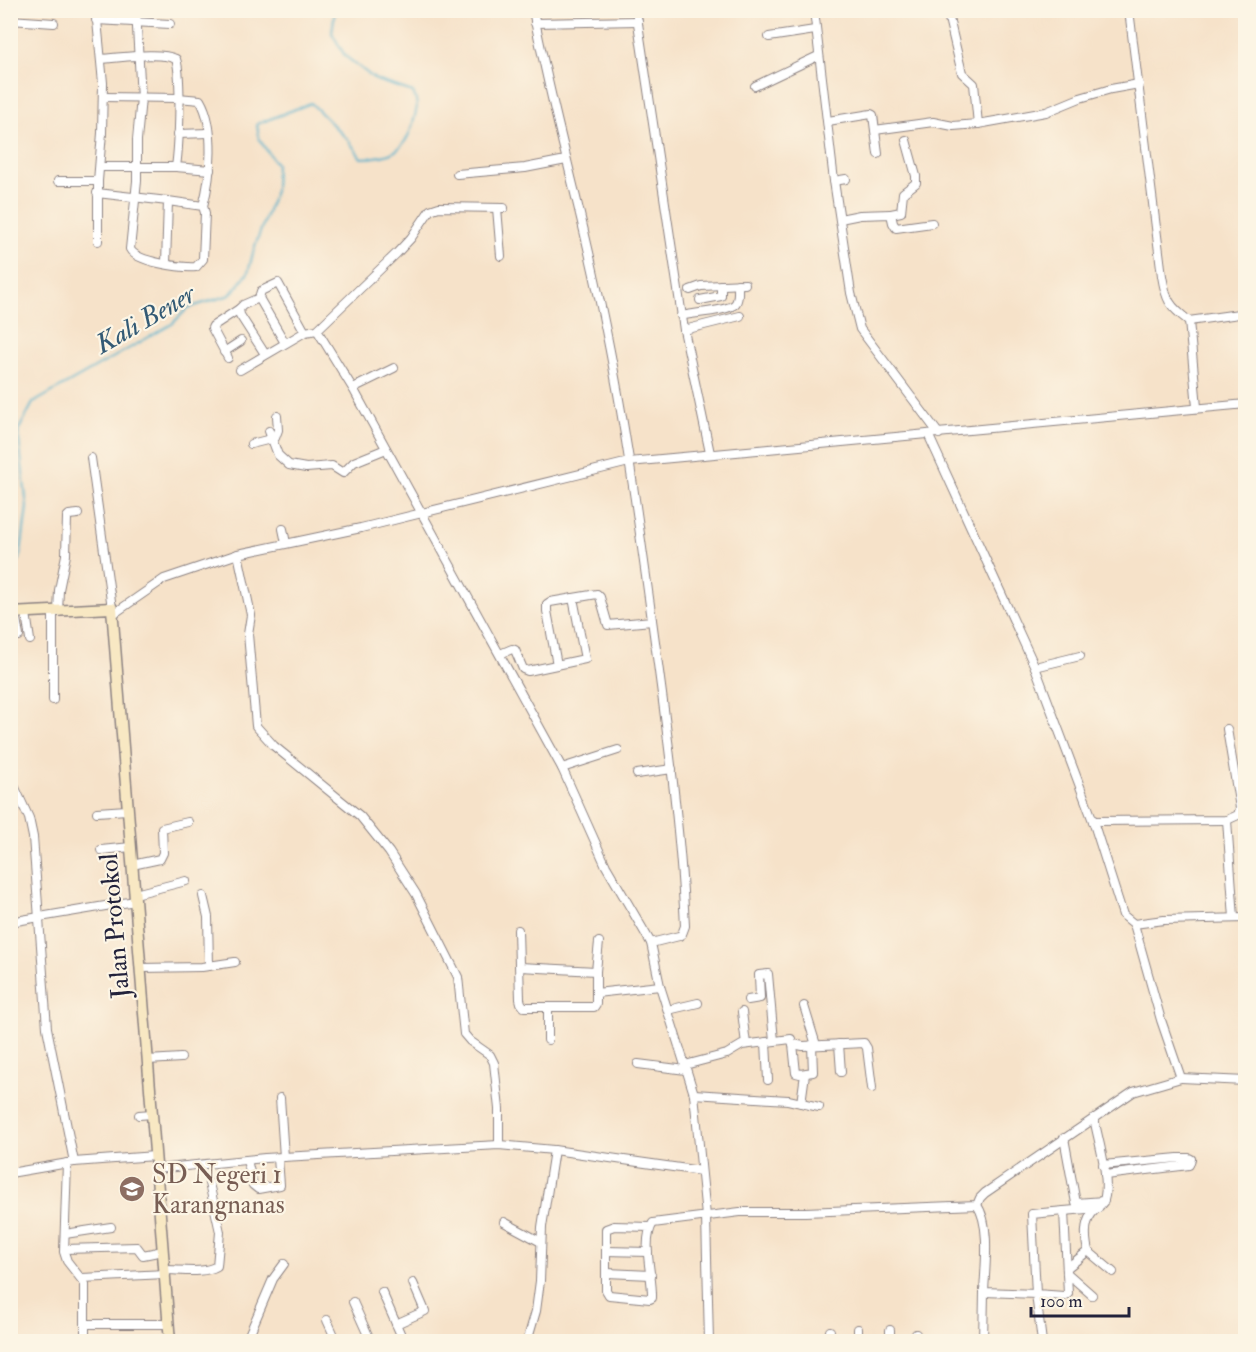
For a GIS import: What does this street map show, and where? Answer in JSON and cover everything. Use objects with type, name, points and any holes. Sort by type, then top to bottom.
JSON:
[{"type":"street","points":[[96,10],[103,97],[100,167],[96,193],[98,241]]},
{"type":"street","points":[[103,97],[141,98],[178,98],[200,100],[203,105],[209,133],[210,170],[203,206],[205,213],[202,263],[192,268],[142,259],[131,253],[141,98],[136,10]]},
{"type":"street","points":[[533,10],[598,292],[624,429],[672,768],[685,926],[679,936],[651,943]]},
{"type":"street","points":[[636,10],[681,316],[710,453]]},
{"type":"street","points":[[814,10],[834,181],[851,293],[860,329],[939,434]]},
{"type":"street","points":[[947,10],[962,73],[974,84],[978,123]]},
{"type":"street","points":[[1129,10],[1164,290],[1171,306],[1189,321],[1197,407]]},
{"type":"street","points":[[10,20],[54,23]]},
{"type":"street","points":[[96,20],[170,24]]},
{"type":"street","points":[[535,23],[638,21]]},
{"type":"street","points":[[769,37],[815,30]]},
{"type":"street","points":[[101,59],[169,56],[176,59],[178,98],[176,167]]},
{"type":"street","points":[[755,86],[818,56]]},
{"type":"street","points":[[875,130],[933,122],[953,126],[1046,112],[1111,88],[1139,84]]},
{"type":"street","points":[[828,121],[871,114],[878,154]]},
{"type":"street","points":[[178,134],[209,133]]},
{"type":"street","points":[[840,219],[901,212],[903,193],[916,183],[906,140]]},
{"type":"street","points":[[457,174],[525,168],[566,160]]},
{"type":"street","points":[[100,167],[176,167],[210,170]]},
{"type":"street","points":[[834,181],[846,179]]},
{"type":"street","points":[[58,181],[98,181]]},
{"type":"street","points":[[96,193],[203,206]]},
{"type":"street","points":[[166,264],[168,201]]},
{"type":"street","points":[[240,370],[305,332],[317,330],[397,253],[411,238],[430,210],[440,207],[501,208],[501,256]]},
{"type":"street","points":[[891,214],[897,228],[932,223]]},
{"type":"street","points":[[285,343],[259,298],[261,291],[278,283],[305,332]]},
{"type":"street","points":[[681,316],[734,304],[742,284],[701,286],[690,290]]},
{"type":"street","points":[[700,300],[721,296],[721,285]]},
{"type":"street","points":[[241,341],[226,355],[213,326],[243,305],[259,298]]},
{"type":"street","points":[[239,309],[240,315],[265,354]]},
{"type":"street","points":[[1189,321],[1245,313]]},
{"type":"street","points":[[684,330],[740,316]]},
{"type":"street","points":[[317,330],[352,388],[500,654],[513,682],[562,768],[606,866],[651,943],[660,986],[694,1094],[706,1216],[709,1341]]},
{"type":"street","points":[[352,388],[394,368]]},
{"type":"street","points":[[17,613],[112,611],[164,579],[238,554],[422,513],[628,462],[1245,404]]},
{"type":"street","points":[[251,444],[277,434],[277,416]]},
{"type":"street","points":[[928,434],[1035,667],[1093,821],[1123,915],[1134,924],[1161,1020],[1181,1078]]},
{"type":"street","points":[[271,435],[278,455],[289,465],[306,468],[332,466],[341,473],[345,472],[354,462],[386,449]]},
{"type":"street","points":[[91,458],[112,611]]},
{"type":"street","points":[[53,700],[56,612],[66,555],[67,517],[78,514]]},
{"type":"street","points":[[283,529],[286,543]]},
{"type":"street","points":[[238,554],[251,615],[248,634],[256,726],[274,746],[360,816],[389,852],[416,894],[458,977],[464,1034],[490,1055],[494,1063],[499,1109],[499,1145]]},
{"type":"street","points":[[557,665],[546,607],[553,601],[599,594],[607,624],[611,626],[652,621]]},
{"type":"street","points":[[500,654],[515,650],[523,669],[528,671],[585,657],[573,598]]},
{"type":"street","name":"Jalan Protokol","points":[[112,611],[170,1341]]},
{"type":"street","points":[[17,613],[19,636]]},
{"type":"street","points":[[17,613],[30,640]]},
{"type":"street","points":[[1035,667],[1080,656]]},
{"type":"street","points":[[1093,821],[1227,820],[1238,815],[1240,808],[1227,729]]},
{"type":"street","points":[[562,768],[618,750]]},
{"type":"street","points":[[637,774],[672,768]]},
{"type":"street","points":[[10,777],[32,831],[47,1028],[70,1162],[65,1249],[67,1261],[82,1278],[86,1287],[86,1341]]},
{"type":"street","points":[[97,812],[128,810]]},
{"type":"street","points":[[1227,820],[1234,918]]},
{"type":"street","points":[[132,865],[160,859],[163,853],[162,828],[188,822]]},
{"type":"street","points":[[101,850],[130,847]]},
{"type":"street","points":[[10,922],[135,897],[186,881]]},
{"type":"street","points":[[203,896],[208,917],[209,966]]},
{"type":"street","points":[[1134,924],[1164,920],[1245,918]]},
{"type":"street","points":[[518,930],[522,1005],[594,1007],[600,942]]},
{"type":"street","points":[[141,968],[209,966],[235,962]]},
{"type":"street","points":[[519,967],[596,971]]},
{"type":"street","points":[[760,999],[759,976],[766,974],[769,976],[770,998],[768,1080]]},
{"type":"street","points":[[596,993],[660,986]]},
{"type":"street","points":[[748,1000],[770,998]]},
{"type":"street","points":[[668,1011],[698,1003]]},
{"type":"street","points":[[638,1064],[686,1068],[727,1054],[746,1044],[791,1039],[794,1044],[796,1073],[813,1072],[814,1045],[804,1006]]},
{"type":"street","points":[[548,1007],[548,1040]]},
{"type":"street","points":[[742,1012],[746,1044]]},
{"type":"street","points":[[794,1044],[865,1043],[872,1088]]},
{"type":"street","points":[[839,1044],[841,1072]]},
{"type":"street","points":[[148,1060],[181,1058]]},
{"type":"street","points":[[801,1103],[805,1074]]},
{"type":"street","points":[[977,1205],[982,1195],[1133,1092],[1181,1078],[1245,1081]]},
{"type":"street","points":[[694,1094],[788,1100],[819,1107]]},
{"type":"street","points":[[247,1160],[255,1187],[258,1189],[280,1185],[280,1098]]},
{"type":"street","points":[[139,1114],[152,1114]]},
{"type":"street","points":[[1094,1118],[1105,1175],[1104,1201],[1091,1216],[1086,1228],[1088,1251],[1113,1272]]},
{"type":"street","points":[[1064,1138],[1076,1203],[1104,1201]]},
{"type":"street","points":[[156,1168],[281,1157],[499,1145],[554,1150],[701,1171]]},
{"type":"street","points":[[527,1341],[539,1291],[541,1242],[554,1150]]},
{"type":"street","points":[[10,1173],[70,1162],[155,1156]]},
{"type":"street","points":[[1102,1165],[1191,1159],[1189,1165],[1105,1175]]},
{"type":"street","points":[[82,1278],[215,1268],[220,1232],[208,1183]]},
{"type":"street","points":[[650,1227],[648,1252],[652,1298],[609,1294],[606,1290],[606,1229],[609,1227],[650,1227],[656,1222],[740,1212],[816,1212],[977,1205]]},
{"type":"street","points":[[977,1205],[983,1213],[985,1230],[983,1341]]},
{"type":"street","points":[[1042,1341],[1036,1294],[1032,1214],[1098,1208]]},
{"type":"street","points":[[984,1292],[1068,1295],[1064,1211]]},
{"type":"street","points":[[504,1222],[541,1242]]},
{"type":"street","points":[[65,1234],[111,1227]]},
{"type":"street","points":[[65,1249],[137,1247],[143,1255],[163,1251]]},
{"type":"street","points":[[606,1251],[648,1252]]},
{"type":"street","points":[[1067,1270],[1088,1251]]},
{"type":"street","points":[[246,1341],[273,1279],[284,1264]]},
{"type":"street","points":[[1067,1270],[1092,1295]]},
{"type":"street","points":[[607,1273],[651,1275]]},
{"type":"street","points":[[396,1324],[426,1311],[413,1283]]},
{"type":"street","points":[[382,1292],[404,1341]]},
{"type":"street","points":[[353,1302],[371,1341]]},
{"type":"street","points":[[327,1320],[337,1341]]},
{"type":"street","points":[[86,1324],[168,1324]]},
{"type":"street","points":[[858,1329],[858,1341]]},
{"type":"street","points":[[890,1330],[890,1341]]},
{"type":"street","points":[[829,1341],[830,1331]]},
{"type":"waterway","name":"Kali Bener","points":[[10,568],[20,559],[27,507],[18,431],[33,403],[172,324],[188,308],[230,295],[248,273],[254,249],[275,191],[276,164],[259,139],[257,124],[311,103],[349,141],[361,158],[388,155],[400,147],[410,133],[417,104],[413,92],[376,80],[345,56],[332,33],[335,10]]},
{"type":"place","name":"SD Negeri 1 Karangnanas","points":[[132,1189]]}]
